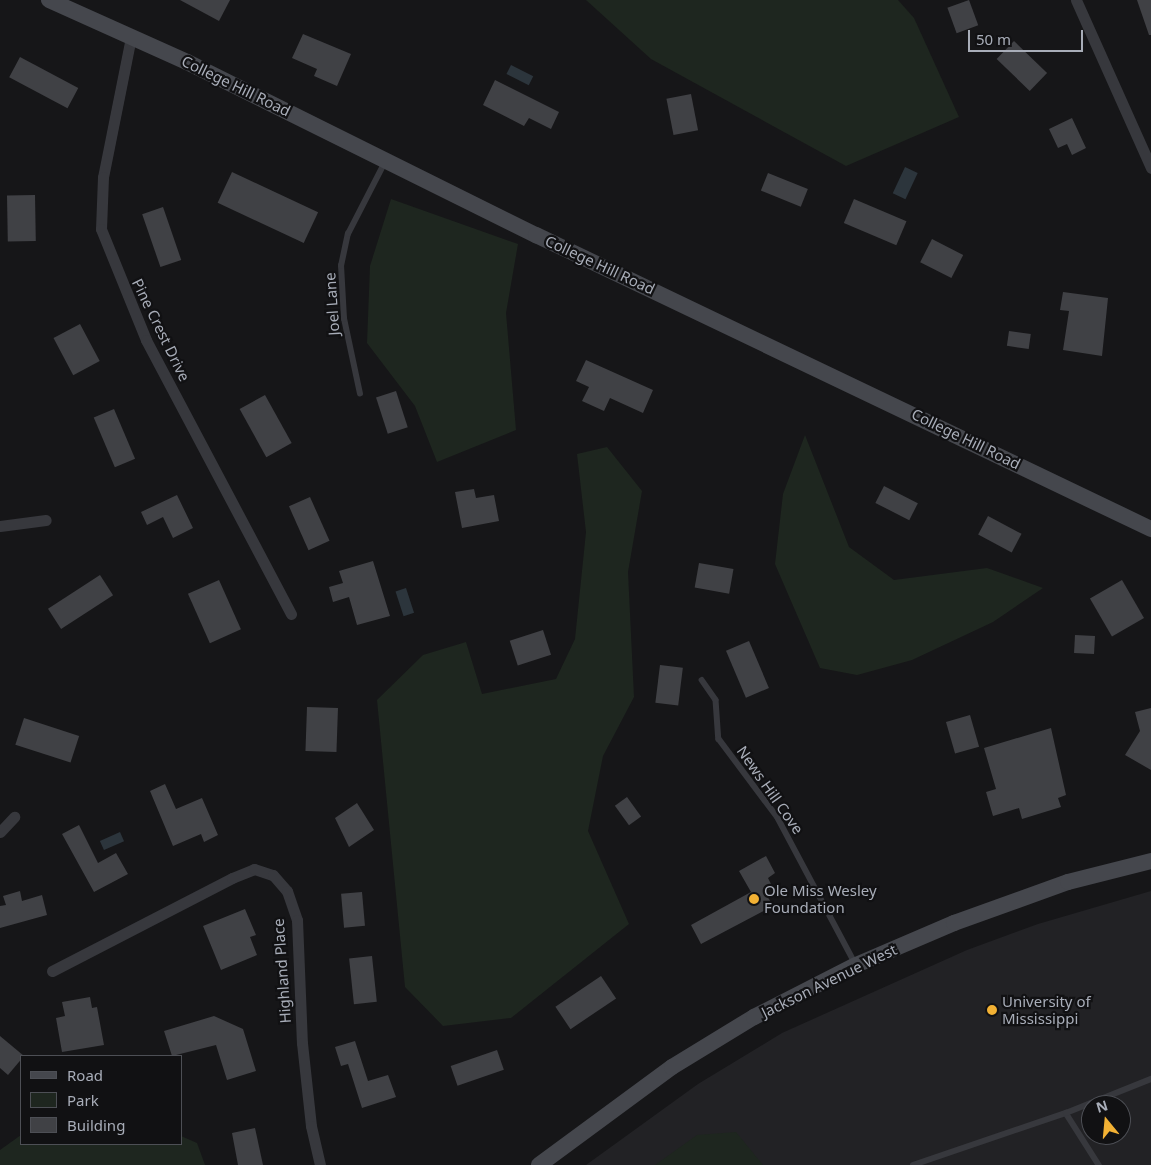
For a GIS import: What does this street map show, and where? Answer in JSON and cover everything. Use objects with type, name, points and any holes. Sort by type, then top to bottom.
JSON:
[{"type":"street","name":"College Hill Road","points":[[49,0],[131,36],[1151,529]]},
{"type":"street","points":[[1076,0],[1151,168]]},
{"type":"street","name":"Pine Crest Drive","points":[[131,36],[103,177],[101,229],[146,340],[291,614]]},
{"type":"street","points":[[0,526],[46,520]]},
{"type":"street","points":[[0,832],[14,817]]},
{"type":"street","name":"Jackson Avenue West","points":[[538,1165],[672,1067],[754,1017],[856,965],[954,923],[1068,882],[1151,861]]},
{"type":"street","name":"Highland Place","points":[[52,971],[232,878],[254,869],[273,875],[287,891],[297,920],[302,1042],[311,1126],[320,1165]]},
{"type":"lane","name":"Joel Lane","points":[[360,394],[345,328],[341,266],[348,234],[386,160]]},
{"type":"lane","name":"News Hill Cove","points":[[702,680],[716,700],[719,739],[778,818],[856,965]]},
{"type":"lane","points":[[913,1165],[1066,1113],[1151,1079]]},
{"type":"lane","points":[[1066,1113],[1099,1165]]},
{"type":"shaded area","points":[[511,65],[533,76],[529,85],[506,74]]},
{"type":"shaded area","points":[[905,167],[918,173],[905,199],[893,193]]},
{"type":"shaded area","points":[[406,588],[414,613],[404,616],[396,591]]},
{"type":"shaded area","points":[[120,832],[124,841],[104,850],[100,841]]},
{"type":"shaded area","name":"University of Mississippi","points":[[1151,891],[1151,1165],[586,1165],[698,1084],[782,1033],[967,950],[1038,924]]},
{"type":"green space","points":[[586,0],[898,0],[914,18],[959,117],[846,166],[651,59]]},
{"type":"green space","points":[[391,199],[518,244],[506,313],[516,430],[437,462],[415,406],[367,343],[370,266]]},
{"type":"green space","points":[[805,435],[849,547],[894,580],[987,568],[1043,588],[993,622],[912,660],[857,675],[820,668],[775,564],[783,494]]},
{"type":"green space","points":[[607,447],[642,491],[628,572],[634,697],[603,756],[588,831],[629,924],[511,1018],[443,1026],[405,987],[377,700],[423,655],[466,642],[482,694],[556,679],[575,639],[586,532],[577,454]]},
{"type":"green space","points":[[736,1132],[763,1165],[655,1165],[697,1135]]},
{"type":"green space","points":[[20,1136],[20,1145],[182,1145],[182,1136],[197,1143],[205,1165],[0,1165],[0,1150]]},
{"type":"building","points":[[180,0],[230,0],[219,21]]},
{"type":"building","points":[[969,0],[978,25],[957,33],[947,8]]},
{"type":"building","points":[[1137,0],[1151,0],[1151,35],[1149,35]]},
{"type":"building","points":[[303,34],[351,54],[337,86],[314,76],[317,69],[292,58]]},
{"type":"building","points":[[1014,41],[1047,73],[1030,91],[997,59]]},
{"type":"building","points":[[20,57],[78,88],[67,108],[9,77]]},
{"type":"building","points":[[495,80],[559,112],[551,129],[529,118],[524,126],[483,105]]},
{"type":"building","points":[[691,94],[698,130],[674,135],[666,99]]},
{"type":"building","points":[[1072,118],[1086,148],[1072,155],[1067,144],[1058,148],[1049,129]]},
{"type":"building","points":[[232,172],[318,212],[304,243],[218,203]]},
{"type":"building","points":[[768,173],[808,189],[801,207],[761,191]]},
{"type":"building","points":[[7,195],[35,195],[36,241],[8,241]]},
{"type":"building","points":[[854,199],[906,221],[896,245],[844,223]]},
{"type":"building","points":[[163,207],[181,260],[160,267],[142,214]]},
{"type":"building","points":[[932,239],[963,255],[951,278],[920,262]]},
{"type":"building","points":[[1063,292],[1108,298],[1102,356],[1063,350],[1069,311],[1060,310]]},
{"type":"building","points":[[80,324],[100,361],[73,375],[54,338]]},
{"type":"building","points":[[1009,331],[1031,334],[1029,349],[1007,346]]},
{"type":"building","points":[[586,360],[653,390],[643,413],[610,398],[604,411],[582,401],[589,387],[576,381]]},
{"type":"building","points":[[396,391],[408,427],[388,434],[376,397]]},
{"type":"building","points":[[265,395],[292,443],[266,457],[240,409]]},
{"type":"building","points":[[114,409],[135,459],[115,467],[94,418]]},
{"type":"building","points":[[884,486],[918,503],[909,520],[875,503]]},
{"type":"building","points":[[474,489],[476,498],[494,495],[499,521],[462,528],[455,492]]},
{"type":"building","points":[[177,495],[193,528],[173,538],[163,517],[147,525],[141,512]]},
{"type":"building","points":[[310,497],[330,541],[309,550],[289,506]]},
{"type":"building","points":[[988,516],[1022,534],[1012,552],[978,535]]},
{"type":"building","points":[[373,561],[390,616],[357,625],[349,597],[333,602],[329,587],[343,583],[339,571]]},
{"type":"building","points":[[699,563],[733,569],[729,594],[695,588]]},
{"type":"building","points":[[100,575],[113,595],[61,629],[48,609]]},
{"type":"building","points":[[219,580],[241,629],[210,643],[188,594]]},
{"type":"building","points":[[1122,580],[1144,618],[1112,637],[1090,598]]},
{"type":"building","points":[[543,630],[551,655],[518,666],[510,641]]},
{"type":"building","points":[[1075,635],[1095,636],[1094,654],[1074,653]]},
{"type":"building","points":[[749,641],[769,688],[746,698],[726,651]]},
{"type":"building","points":[[660,665],[683,668],[678,706],[655,703]]},
{"type":"building","points":[[307,707],[338,708],[336,752],[305,751]]},
{"type":"building","points":[[1151,708],[1151,770],[1125,755],[1140,731],[1135,712]]},
{"type":"building","points":[[970,715],[979,747],[955,754],[946,722]]},
{"type":"building","points":[[24,718],[79,736],[71,763],[15,745]]},
{"type":"building","points":[[1051,728],[1066,795],[1058,798],[1061,807],[1022,819],[1019,808],[993,816],[986,792],[996,789],[984,748]]},
{"type":"building","points":[[165,784],[176,809],[202,798],[218,835],[204,842],[201,834],[173,846],[150,791]]},
{"type":"building","points":[[627,797],[641,816],[629,825],[615,806]]},
{"type":"building","points":[[357,803],[374,830],[349,847],[335,818]]},
{"type":"building","points":[[79,825],[98,863],[116,853],[128,874],[94,892],[62,834]]},
{"type":"building","name":"Ole Miss Wesley Foundation","points":[[766,856],[775,873],[768,878],[773,888],[765,892],[773,906],[701,944],[691,925],[751,892],[739,871]]},
{"type":"building","points":[[20,891],[22,901],[42,895],[47,915],[0,928],[0,906],[6,905],[3,896]]},
{"type":"building","points":[[362,892],[365,926],[344,928],[341,894]]},
{"type":"building","points":[[245,909],[256,935],[250,937],[257,955],[221,970],[203,926]]},
{"type":"building","points":[[372,956],[377,1002],[354,1004],[349,958]]},
{"type":"building","points":[[601,976],[616,998],[571,1029],[555,1007]]},
{"type":"building","points":[[90,997],[92,1008],[97,1007],[104,1045],[62,1052],[56,1018],[65,1016],[62,1002]]},
{"type":"building","points":[[214,1016],[243,1029],[256,1071],[227,1080],[216,1045],[172,1055],[164,1031]]},
{"type":"building","points":[[0,1036],[23,1055],[20,1055],[20,1061],[8,1075],[0,1068]]},
{"type":"building","points":[[355,1041],[368,1081],[388,1075],[396,1097],[362,1108],[348,1064],[341,1066],[335,1047]]},
{"type":"building","points":[[497,1050],[504,1070],[458,1086],[451,1066]]},
{"type":"building","points":[[255,1128],[263,1165],[238,1165],[232,1133]]},
{"type":"place","name":"Ole Miss Wesley Foundation","points":[[754,899]]},
{"type":"place","name":"University of Mississippi","points":[[992,1010]]}]
